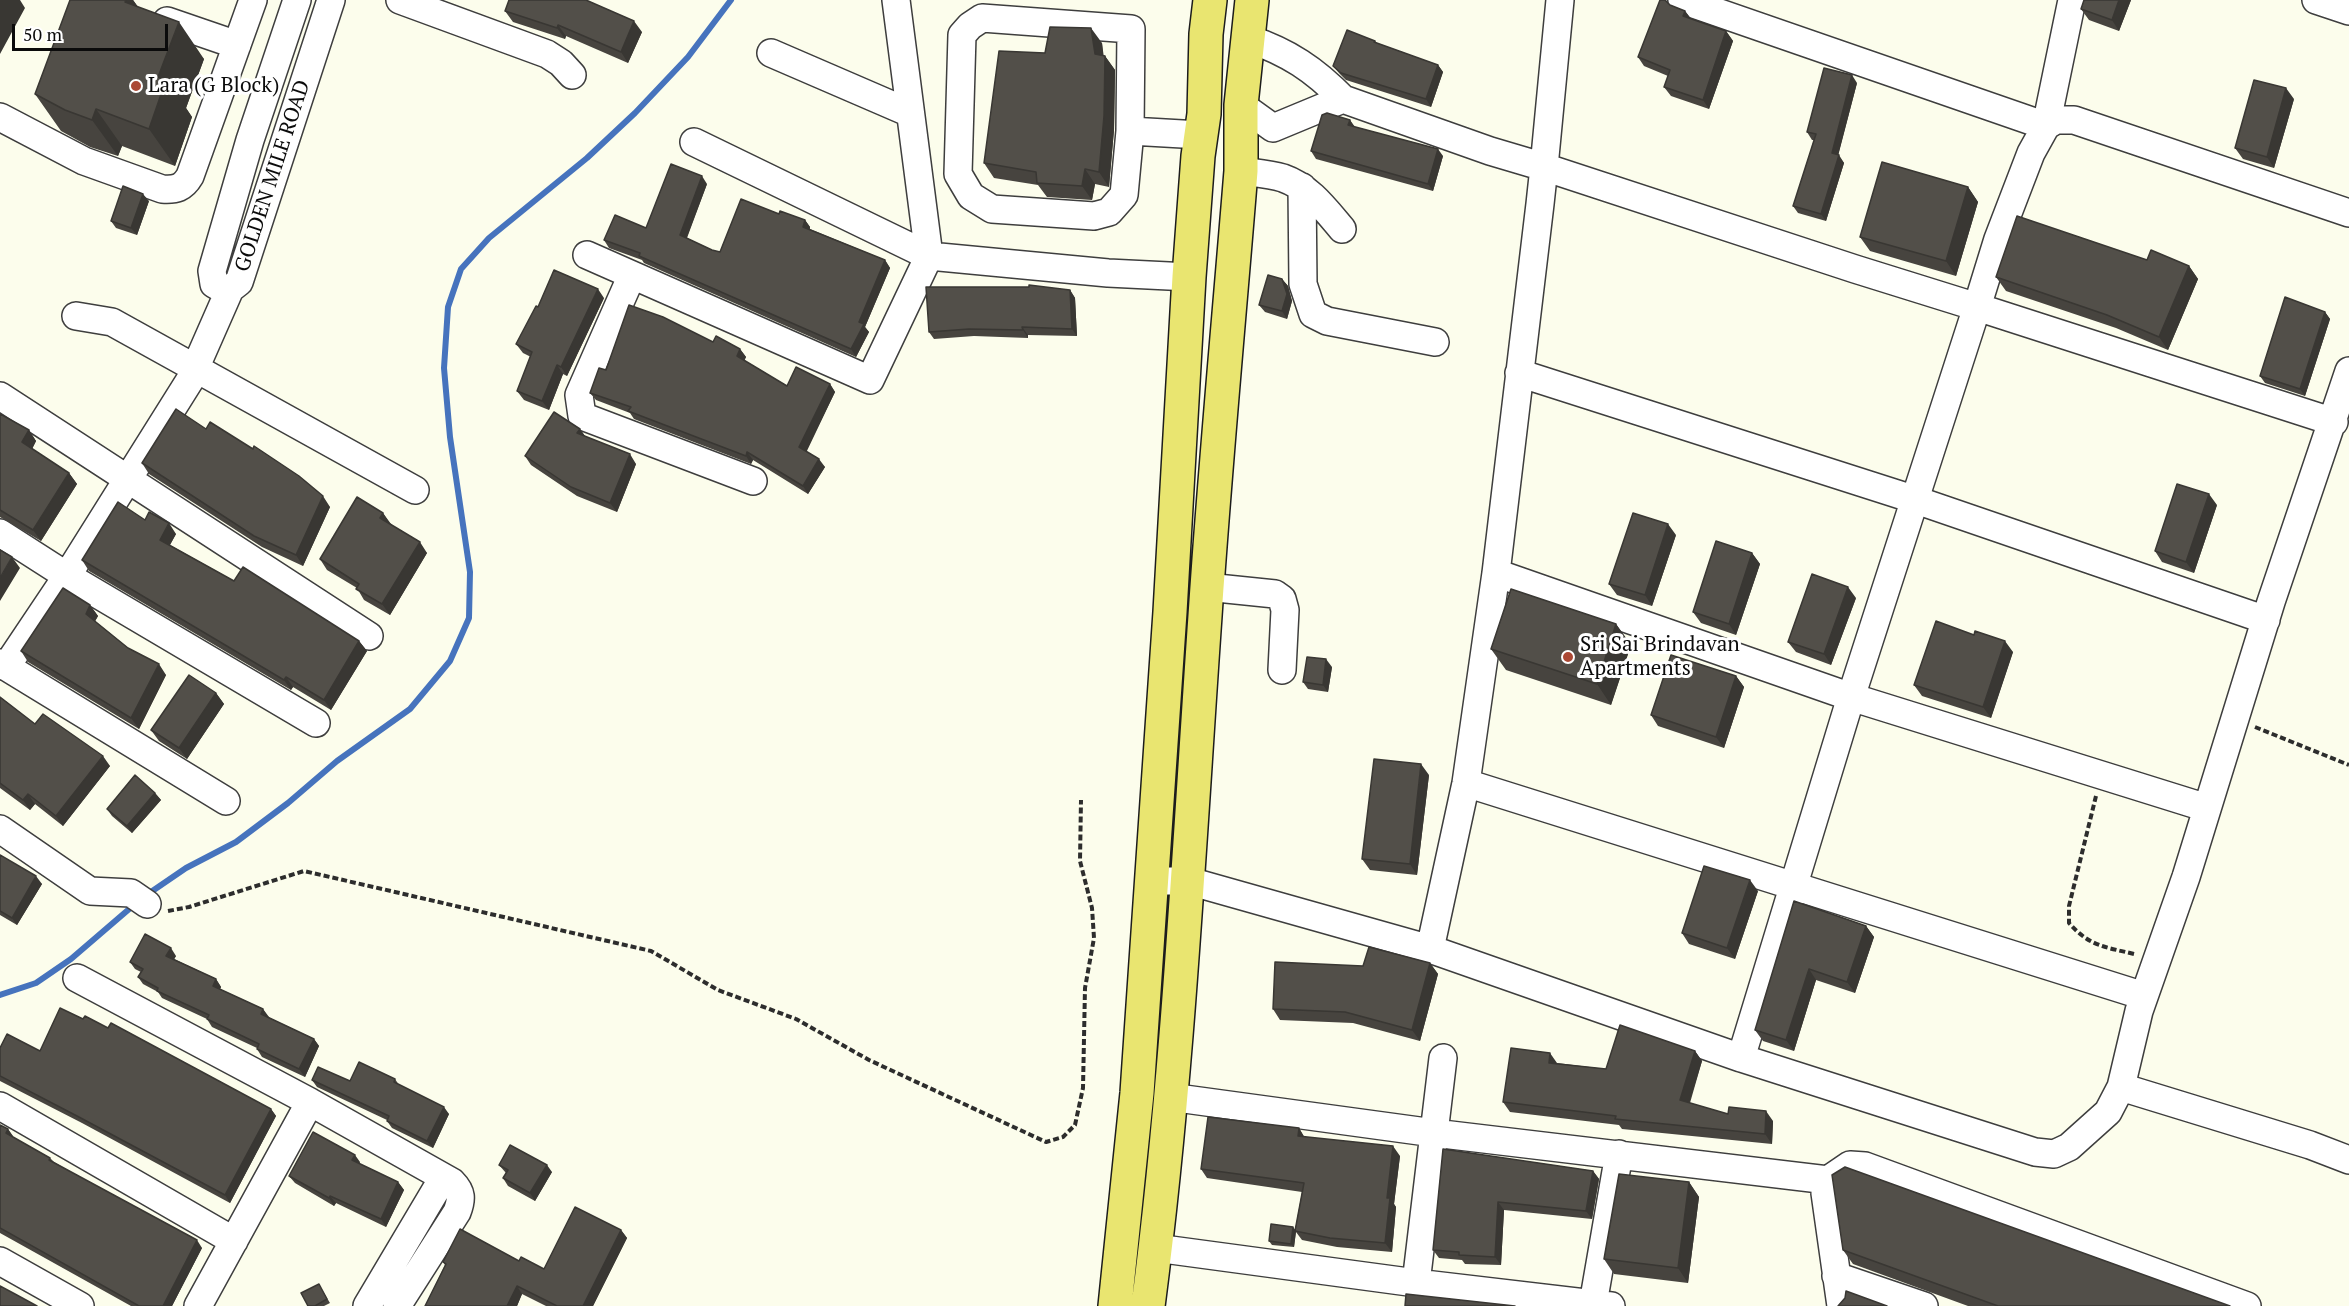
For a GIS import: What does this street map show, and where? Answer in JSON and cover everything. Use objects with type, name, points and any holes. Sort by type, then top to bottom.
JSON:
[{"type":"main road","points":[[1115,1306],[1137,1093],[1174,550],[1189,277],[1200,135],[1204,114],[1206,34],[1210,0]]},
{"type":"main road","points":[[1148,1306],[1156,1248],[1189,881],[1210,552],[1241,171],[1241,105],[1252,0]]},
{"type":"main road","points":[[1174,550],[1210,552]]},
{"type":"street","points":[[0,117],[84,160],[162,189],[175,190],[186,184],[190,176],[253,0]]},
{"type":"street","name":"GOLDEN MILE ROAD","points":[[297,0],[250,140],[212,271],[222,286],[239,282],[331,0]]},
{"type":"street","points":[[400,0],[548,54],[572,75]]},
{"type":"street","points":[[587,255],[870,380],[929,256],[896,0]]},
{"type":"street","points":[[1430,949],[1466,783],[1496,573],[1544,167],[1560,0]]},
{"type":"street","points":[[1682,0],[2046,126]]},
{"type":"street","points":[[1741,1058],[1851,697],[1916,500],[1998,238],[2031,153],[2046,126],[2072,0]]},
{"type":"street","points":[[2316,0],[2349,10]]},
{"type":"street","points":[[982,18],[1131,29],[1130,131],[1124,195],[1110,212],[1094,216],[992,209],[971,196],[958,174],[962,35],[982,18]]},
{"type":"street","points":[[167,21],[237,45]]},
{"type":"street","points":[[1249,39],[1275,48],[1295,59],[1322,77],[1344,99],[1490,151],[2334,422]]},
{"type":"street","points":[[771,53],[910,113]]},
{"type":"street","points":[[1241,105],[1273,128],[1344,99]]},
{"type":"street","points":[[2046,126],[2056,120],[2074,120],[2349,213]]},
{"type":"street","points":[[1130,131],[1200,135]]},
{"type":"street","points":[[250,140],[281,149]]},
{"type":"street","points":[[694,142],[929,256],[1108,273],[1189,277]]},
{"type":"street","points":[[1241,171],[1282,178],[1302,187],[1318,201],[1342,229]]},
{"type":"street","points":[[1302,187],[1303,284],[1314,314],[1328,321],[1435,342]]},
{"type":"street","points":[[632,275],[579,395],[582,416],[753,481]]},
{"type":"street","points":[[222,286],[188,365],[60,572],[2,658],[226,801]]},
{"type":"street","points":[[76,316],[112,322],[415,490]]},
{"type":"street","points":[[1152,881],[1189,881],[1430,949],[1741,1058],[2035,1152],[2054,1154],[2069,1147],[2108,1112],[2121,1088],[2144,996],[2186,877],[2266,620],[2334,422],[2349,371]]},
{"type":"street","points":[[1519,373],[1916,500],[2266,620]]},
{"type":"street","points":[[0,396],[369,636]]},
{"type":"street","points":[[0,533],[60,572],[316,723]]},
{"type":"street","points":[[1496,573],[1851,697],[2207,808]]},
{"type":"street","points":[[1208,587],[1275,594],[1282,599],[1285,610],[1282,670]]},
{"type":"street","points":[[1466,783],[2144,996]]},
{"type":"street","points":[[0,829],[90,891],[124,892],[142,900]]},
{"type":"street","points":[[77,978],[310,1102],[452,1182],[458,1188],[461,1200],[457,1212],[398,1306]]},
{"type":"street","points":[[1416,1283],[1443,1058]]},
{"type":"street","points":[[2121,1088],[2310,1145],[2349,1160]]},
{"type":"street","points":[[1170,1097],[1434,1133],[1828,1180],[1850,1165],[1865,1166],[2247,1306]]},
{"type":"street","points":[[198,1306],[310,1102]]},
{"type":"street","points":[[0,1106],[234,1241]]},
{"type":"street","points":[[1156,1248],[1602,1305],[1618,1154]]},
{"type":"street","points":[[367,1306],[443,1178]]},
{"type":"street","points":[[1828,1180],[1825,1193],[1826,1206],[1840,1306]]},
{"type":"street","points":[[0,1261],[80,1306]]},
{"type":"street","points":[[1836,1276],[1924,1306]]},
{"type":"path","points":[[2235,719],[2349,765]]},
{"type":"path","points":[[2101,776],[2069,906],[2069,923],[2081,937],[2105,948],[2156,959]]},
{"type":"path","points":[[142,900],[160,911],[189,908],[304,871],[651,951],[718,990],[796,1019],[869,1060],[1046,1142],[1063,1137],[1075,1125],[1083,1088],[1085,988],[1094,938],[1092,908],[1080,861],[1081,800]]},
{"type":"building","points":[[70,0],[126,0],[125,2],[179,22],[158,77],[166,80],[149,129],[96,109],[92,120],[65,110],[35,94]]},
{"type":"building","points":[[509,0],[586,0],[634,21],[621,52],[558,25],[557,28],[505,11]]},
{"type":"building","points":[[1660,0],[1665,0],[1670,5],[1685,11],[1683,16],[1726,31],[1703,100],[1664,87],[1670,70],[1638,57]]},
{"type":"building","points":[[2084,0],[2119,0],[2112,20],[2081,9]]},
{"type":"building","points":[[1050,27],[1091,28],[1095,54],[1105,56],[1104,116],[1099,172],[1085,169],[1082,186],[1037,183],[1036,172],[984,163],[999,51],[1045,53]]},
{"type":"building","points":[[1347,30],[1438,65],[1426,99],[1341,73],[1333,66]]},
{"type":"building","points":[[1824,68],[1852,75],[1832,153],[1839,155],[1821,214],[1793,206],[1816,134],[1807,132]]},
{"type":"building","points":[[2254,80],[2286,88],[2267,157],[2235,148]]},
{"type":"building","points":[[1327,113],[1350,120],[1348,125],[1438,149],[1428,184],[1311,151],[1322,115]]},
{"type":"building","points":[[1882,162],[1968,187],[1946,261],[1860,237]]},
{"type":"building","points":[[671,164],[702,176],[680,235],[712,250],[720,252],[741,199],[779,214],[780,211],[805,220],[803,227],[885,260],[859,322],[864,324],[851,349],[639,256],[640,253],[604,240],[615,215],[646,228]]},
{"type":"building","points":[[123,186],[143,194],[131,228],[111,221]]},
{"type":"building","points":[[2017,216],[2147,260],[2151,250],[2189,266],[2159,337],[2107,315],[1996,277]]},
{"type":"building","points":[[554,270],[598,289],[561,367],[557,365],[542,401],[517,391],[532,352],[516,344],[536,306],[538,307]]},
{"type":"building","points":[[1268,275],[1282,279],[1287,294],[1282,311],[1259,305]]},
{"type":"building","points":[[1029,285],[1070,290],[1072,329],[1022,327],[1023,330],[969,329],[929,332],[926,287],[1029,287]]},
{"type":"building","points":[[2285,297],[2325,312],[2300,389],[2260,376]]},
{"type":"building","points":[[629,305],[663,317],[713,342],[716,336],[740,349],[737,356],[787,386],[796,367],[830,384],[799,447],[819,459],[803,486],[747,452],[746,456],[628,411],[631,407],[590,393],[599,368],[606,370]]},
{"type":"building","points":[[176,409],[206,429],[210,422],[253,449],[254,446],[299,476],[323,496],[296,555],[254,536],[142,463]]},
{"type":"building","points":[[554,412],[580,429],[577,433],[630,454],[610,503],[571,487],[525,456]]},
{"type":"building","points":[[0,414],[29,430],[22,442],[69,473],[33,530],[0,510]]},
{"type":"building","points":[[2177,484],[2209,494],[2186,562],[2155,551]]},
{"type":"building","points":[[357,497],[383,513],[380,518],[420,542],[382,604],[356,589],[359,584],[320,559]]},
{"type":"building","points":[[118,502],[145,520],[149,512],[169,523],[160,540],[234,581],[243,567],[359,641],[324,700],[286,677],[284,680],[82,560]]},
{"type":"building","points":[[1633,513],[1668,524],[1645,595],[1609,584]]},
{"type":"building","points":[[1716,541],[1752,553],[1729,624],[1693,612]]},
{"type":"building","points":[[0,550],[12,557],[0,578]]},
{"type":"building","points":[[1812,574],[1848,587],[1824,654],[1788,642]]},
{"type":"building","points":[[63,588],[90,605],[86,614],[128,648],[159,664],[131,718],[21,651]]},
{"type":"building","name":"Sri Sai Brindavan Apartments","points":[[1511,589],[1616,624],[1597,684],[1491,649]]},
{"type":"building","points":[[1936,621],[1974,635],[1975,631],[2005,641],[1983,707],[1914,685]]},
{"type":"building","points":[[1671,655],[1736,676],[1716,737],[1651,715]]},
{"type":"building","points":[[1307,657],[1326,659],[1323,685],[1303,682]]},
{"type":"building","points":[[189,675],[216,693],[179,748],[151,730]]},
{"type":"building","points":[[0,697],[35,724],[43,714],[103,756],[56,816],[28,794],[23,800],[0,783]]},
{"type":"building","points":[[1374,759],[1421,764],[1410,864],[1362,859]]},
{"type":"building","points":[[135,775],[155,793],[127,826],[107,809]]},
{"type":"building","points":[[0,855],[36,876],[12,918],[0,911]]},
{"type":"building","points":[[1704,866],[1750,880],[1727,948],[1682,933]]},
{"type":"building","points":[[1794,901],[1866,926],[1847,982],[1809,969],[1786,1040],[1755,1030]]},
{"type":"building","points":[[145,934],[171,948],[166,956],[216,979],[213,986],[263,1009],[261,1014],[314,1039],[299,1069],[257,1049],[259,1044],[207,1019],[209,1015],[157,991],[158,988],[138,977],[143,969],[130,962]]},
{"type":"building","points":[[1369,947],[1430,963],[1412,1030],[1345,1012],[1273,1009],[1275,962],[1363,966]]},
{"type":"building","points":[[60,1008],[83,1019],[85,1016],[108,1028],[111,1023],[271,1109],[225,1195],[0,1076],[0,1048],[7,1034],[40,1051]]},
{"type":"building","points":[[1620,1025],[1695,1051],[1680,1100],[1728,1114],[1729,1107],[1766,1111],[1765,1134],[1615,1119],[1616,1116],[1503,1102],[1511,1048],[1550,1053],[1549,1063],[1606,1069]]},
{"type":"building","points":[[359,1062],[395,1079],[394,1082],[444,1107],[427,1141],[387,1121],[389,1116],[312,1080],[318,1067],[350,1081]]},
{"type":"building","points":[[1208,1117],[1299,1128],[1298,1136],[1393,1146],[1385,1243],[1330,1238],[1295,1231],[1304,1183],[1201,1169]]},
{"type":"building","points":[[0,1125],[8,1129],[6,1133],[50,1158],[49,1160],[197,1240],[163,1306],[139,1306],[0,1228]]},
{"type":"building","points":[[313,1132],[355,1155],[352,1160],[398,1182],[381,1219],[330,1196],[329,1198],[289,1176]]},
{"type":"building","points":[[510,1145],[547,1165],[530,1193],[503,1178],[508,1170],[499,1165]]},
{"type":"building","points":[[1443,1149],[1593,1171],[1586,1211],[1498,1202],[1495,1257],[1459,1255],[1459,1252],[1433,1250]]},
{"type":"building","points":[[1845,1167],[2230,1306],[1998,1306],[1843,1250],[1832,1175]]},
{"type":"building","points":[[1619,1174],[1689,1182],[1678,1268],[1604,1259]]},
{"type":"building","points":[[575,1207],[621,1230],[583,1306],[557,1306],[517,1286],[507,1306],[425,1306],[446,1264],[443,1262],[460,1229],[519,1261],[521,1257],[544,1269]]},
{"type":"building","points":[[1271,1224],[1293,1227],[1291,1244],[1269,1241]]},
{"type":"building","points":[[319,1284],[327,1299],[315,1306],[308,1306],[301,1293]]},
{"type":"building","points":[[0,1286],[15,1294],[37,1306],[0,1306]]},
{"type":"building","points":[[1846,1291],[1887,1306],[1838,1306],[1845,1298]]},
{"type":"building","points":[[1406,1294],[1515,1306],[1405,1306]]},
{"type":"waterway","points":[[145,896],[186,868],[236,842],[288,803],[337,761],[410,709],[450,661],[469,618],[470,572],[450,437],[444,368],[448,307],[461,269],[489,238],[587,158],[635,113],[688,57],[731,0]]},
{"type":"waterway","points":[[0,995],[36,983],[71,959],[135,904]]},
{"type":"place","name":"Lara (G Block)","points":[[136,86]]},
{"type":"place","name":"Sri Sai Brindavan Apartments","points":[[1568,657]]}]
